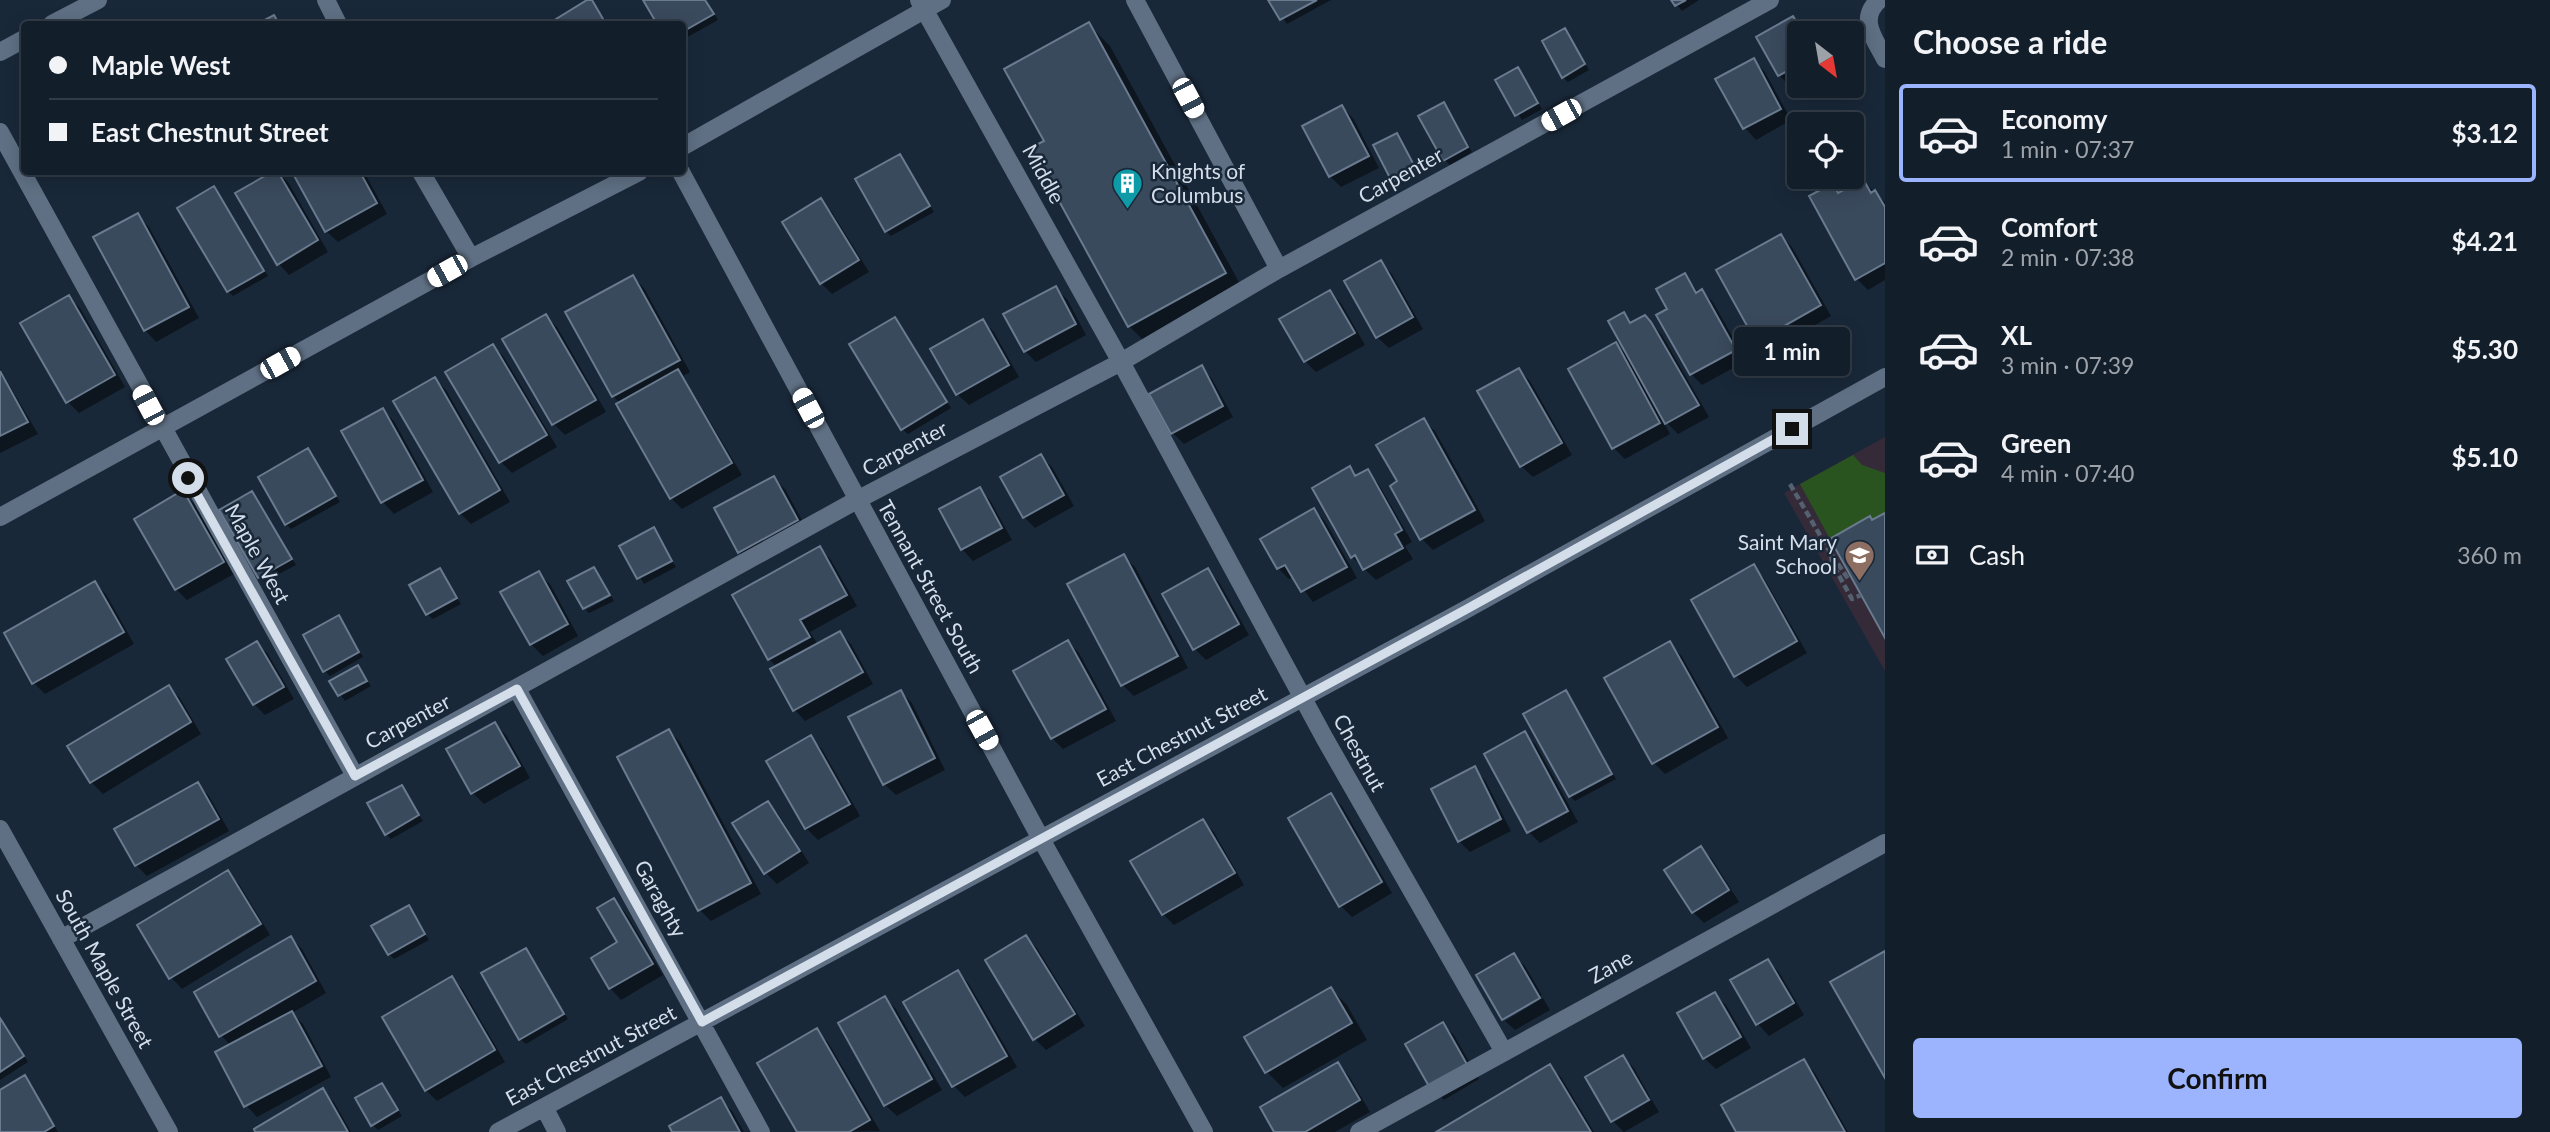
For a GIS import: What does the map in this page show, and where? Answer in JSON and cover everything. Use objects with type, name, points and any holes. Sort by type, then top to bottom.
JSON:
[{"type":"street","points":[[58,21],[98,0]]},
{"type":"street","points":[[326,0],[336,21]]},
{"type":"street","points":[[686,145],[922,5],[942,0]]},
{"type":"street","points":[[1135,0],[1279,269]]},
{"type":"street","name":"Carpenter","points":[[61,939],[857,500],[1121,362],[1279,269],[1770,0]]},
{"type":"street","points":[[1879,0],[1869,12],[1867,21],[1885,59]]},
{"type":"street","name":"Middle","points":[[922,5],[1121,362]]},
{"type":"street","points":[[0,52],[21,41]]},
{"type":"street","name":"Maple West","points":[[0,132],[21,171]]},
{"type":"street","name":"Maple West","points":[[23,175],[161,429],[355,776]]},
{"type":"street","points":[[423,175],[471,258]]},
{"type":"street","points":[[0,517],[471,258],[633,175]]},
{"type":"street","name":"Tennant Street South","points":[[683,175],[1041,839],[1204,1132]]},
{"type":"street","name":"Chestnut","points":[[1121,362],[1303,698],[1504,1052]]},
{"type":"street","name":"East Chestnut Street","points":[[498,1132],[1303,698],[1885,377]]},
{"type":"street","name":"Garaghty","points":[[517,689],[761,1132]]},
{"type":"street","name":"South Maple Street","points":[[0,829],[169,1132]]},
{"type":"street","name":"Zane","points":[[1359,1132],[1885,843]]},
{"type":"street","points":[[544,1107],[557,1132]]},
{"type":"path","points":[[1790,484],[1849,580]]},
{"type":"path","points":[[1832,554],[1832,563],[1852,599],[1861,595]]},
{"type":"shaded area","name":"Saint Mary School","points":[[1885,437],[1885,671],[1784,493]]},
{"type":"green space","points":[[1853,455],[1862,465],[1885,473],[1885,513],[1872,520],[1870,516],[1830,539],[1800,484]]},
{"type":"building","points":[[587,0],[592,0],[604,21],[553,21]]},
{"type":"building","points":[[643,0],[705,0],[714,14],[686,30],[686,21],[655,21]]},
{"type":"building","points":[[1268,0],[1317,0],[1280,20]]},
{"type":"building","points":[[1671,0],[1686,0],[1675,6]]},
{"type":"building","points":[[274,15],[277,21],[263,21]]},
{"type":"building","points":[[1793,16],[1796,21],[1787,21],[1787,71],[1778,76],[1756,37]]},
{"type":"building","name":"Knights of Columbus","points":[[1089,22],[1226,273],[1128,327],[1030,148],[1044,141],[1004,69]]},
{"type":"building","points":[[1565,28],[1585,64],[1562,78],[1542,41]]},
{"type":"building","points":[[1754,58],[1781,109],[1743,129],[1715,79]]},
{"type":"building","points":[[1518,67],[1538,103],[1515,116],[1495,80]]},
{"type":"building","points":[[1444,102],[1468,147],[1443,161],[1418,116]]},
{"type":"building","points":[[1342,105],[1369,156],[1329,177],[1302,126]]},
{"type":"building","points":[[1397,133],[1416,169],[1392,182],[1373,145]]},
{"type":"building","points":[[900,154],[930,206],[885,232],[855,179]]},
{"type":"building","points":[[267,175],[280,175],[318,240],[277,265],[235,193]]},
{"type":"building","points":[[294,175],[362,175],[377,203],[325,232]]},
{"type":"building","points":[[1864,181],[1871,193],[1875,190],[1885,207],[1885,263],[1855,280],[1809,196],[1822,189],[1836,189],[1838,193],[1845,189],[1864,189]]},
{"type":"building","points":[[214,186],[264,271],[227,292],[177,208]]},
{"type":"building","points":[[821,198],[859,260],[820,284],[782,222]]},
{"type":"building","points":[[138,213],[189,307],[144,331],[93,237]]},
{"type":"building","points":[[1781,234],[1821,305],[1756,342],[1716,270]]},
{"type":"building","points":[[1381,260],[1413,317],[1376,338],[1344,281]]},
{"type":"building","points":[[1685,273],[1696,293],[1702,289],[1736,350],[1690,375],[1656,315],[1667,309],[1656,289]]},
{"type":"building","points":[[633,275],[680,360],[612,397],[565,312]]},
{"type":"building","points":[[1056,286],[1076,324],[1024,352],[1003,314]]},
{"type":"building","points":[[1330,290],[1355,333],[1304,362],[1279,319]]},
{"type":"building","points":[[69,295],[115,375],[66,403],[20,323]]},
{"type":"building","points":[[1624,312],[1630,323],[1645,315],[1651,322],[1699,405],[1665,424],[1608,321]]},
{"type":"building","points":[[546,314],[596,400],[552,425],[502,339]]},
{"type":"building","points":[[895,317],[947,402],[901,430],[849,344]]},
{"type":"building","points":[[983,319],[1009,365],[956,395],[930,349]]},
{"type":"building","points":[[1616,342],[1660,423],[1612,449],[1568,369]]},
{"type":"building","points":[[493,344],[547,435],[499,463],[445,372]]},
{"type":"building","points":[[1202,365],[1223,406],[1171,434],[1149,394]]},
{"type":"building","points":[[1519,368],[1562,443],[1520,467],[1477,391]]},
{"type":"building","points":[[678,369],[732,463],[670,499],[616,404]]},
{"type":"building","points":[[0,371],[28,422],[0,436]]},
{"type":"building","points":[[435,377],[500,490],[459,514],[393,401]]},
{"type":"building","points":[[383,408],[423,480],[381,503],[341,431]]},
{"type":"building","points":[[1424,418],[1475,510],[1420,540],[1390,486],[1397,481],[1376,445]]},
{"type":"building","points":[[308,448],[336,496],[285,525],[258,477]]},
{"type":"building","points":[[1041,454],[1064,495],[1023,518],[1000,477]]},
{"type":"building","points":[[1350,466],[1355,476],[1368,469],[1402,530],[1395,534],[1403,548],[1363,570],[1355,555],[1351,558],[1312,488]]},
{"type":"building","points":[[774,476],[798,520],[738,553],[714,508]]},
{"type":"building","points":[[980,487],[1002,528],[961,550],[939,509]]},
{"type":"building","points":[[183,490],[224,562],[175,590],[134,519]]},
{"type":"building","points":[[252,491],[292,559],[258,578],[219,510]]},
{"type":"building","points":[[1314,508],[1347,567],[1301,592],[1285,565],[1277,569],[1260,539]]},
{"type":"building","points":[[1885,513],[1885,638],[1830,539],[1870,516],[1872,520]]},
{"type":"building","points":[[654,527],[672,561],[637,579],[619,546]]},
{"type":"building","points":[[820,546],[847,595],[800,620],[810,637],[768,660],[732,595]]},
{"type":"building","points":[[1124,554],[1178,656],[1121,686],[1067,584]]},
{"type":"building","points":[[1754,564],[1797,641],[1734,677],[1691,600]]},
{"type":"building","points":[[594,567],[610,595],[583,609],[567,581]]},
{"type":"building","points":[[440,568],[457,598],[426,615],[409,585]]},
{"type":"building","points":[[1208,568],[1239,624],[1193,650],[1162,594]]},
{"type":"building","points":[[539,571],[568,624],[530,645],[500,592]]},
{"type":"building","points":[[95,581],[124,632],[32,684],[4,633]]},
{"type":"building","points":[[339,615],[359,652],[323,672],[303,635]]},
{"type":"building","points":[[840,631],[863,672],[793,711],[770,669]]},
{"type":"building","points":[[1068,640],[1106,709],[1051,739],[1013,671]]},
{"type":"building","points":[[257,641],[284,687],[253,705],[226,659]]},
{"type":"building","points":[[1670,641],[1718,727],[1652,764],[1604,678]]},
{"type":"building","points":[[358,665],[367,681],[338,696],[329,681]]},
{"type":"building","points":[[169,685],[191,722],[90,783],[67,746]]},
{"type":"building","points":[[901,690],[935,758],[883,785],[848,717]]},
{"type":"building","points":[[1566,690],[1612,774],[1569,797],[1523,714]]},
{"type":"building","points":[[495,722],[520,766],[471,794],[446,749]]},
{"type":"building","points":[[669,729],[751,883],[698,911],[617,757]]},
{"type":"building","points":[[1525,731],[1568,811],[1527,833],[1484,754]]},
{"type":"building","points":[[811,735],[850,804],[805,829],[766,761]]},
{"type":"building","points":[[1475,766],[1501,819],[1458,842],[1431,789]]},
{"type":"building","points":[[198,782],[219,819],[135,866],[114,829]]},
{"type":"building","points":[[402,785],[419,815],[385,835],[367,803]]},
{"type":"building","points":[[1331,793],[1382,882],[1339,907],[1288,818]]},
{"type":"building","points":[[768,801],[800,851],[764,874],[732,823]]},
{"type":"building","points":[[1203,819],[1235,873],[1162,915],[1130,861]]},
{"type":"building","points":[[1701,846],[1729,890],[1692,913],[1664,870]]},
{"type":"building","points":[[228,870],[261,924],[169,979],[137,925]]},
{"type":"building","points":[[614,898],[653,964],[609,989],[591,958],[617,942],[597,908]]},
{"type":"building","points":[[409,905],[425,934],[388,955],[371,926]]},
{"type":"building","points":[[1026,935],[1075,1014],[1033,1040],[985,960]]},
{"type":"building","points":[[291,936],[316,981],[219,1037],[194,992]]},
{"type":"building","points":[[526,948],[564,1014],[519,1040],[481,973]]},
{"type":"building","points":[[1885,951],[1885,1078],[1830,982]]},
{"type":"building","points":[[1514,953],[1540,998],[1502,1020],[1476,975]]},
{"type":"building","points":[[1768,959],[1794,1003],[1756,1025],[1730,980]]},
{"type":"building","points":[[958,970],[1007,1056],[952,1087],[903,1002]]},
{"type":"building","points":[[452,976],[495,1050],[425,1091],[382,1017]]},
{"type":"building","points":[[1331,987],[1352,1023],[1265,1073],[1244,1037]]},
{"type":"building","points":[[1715,992],[1741,1037],[1703,1059],[1677,1013]]},
{"type":"building","points":[[885,996],[932,1079],[884,1106],[838,1023]]},
{"type":"building","points":[[292,1011],[322,1066],[244,1107],[215,1052]]},
{"type":"building","points":[[0,1018],[24,1056],[0,1072]]},
{"type":"building","points":[[1443,1022],[1469,1068],[1431,1090],[1405,1044]]},
{"type":"building","points":[[817,1028],[870,1120],[849,1132],[797,1132],[757,1063]]},
{"type":"building","points":[[1623,1055],[1649,1100],[1611,1122],[1585,1077]]},
{"type":"building","points":[[1804,1059],[1845,1132],[1736,1132],[1721,1105]]},
{"type":"building","points":[[1338,1062],[1360,1100],[1305,1132],[1274,1132],[1260,1107]]},
{"type":"building","points":[[1550,1064],[1591,1132],[1436,1132]]},
{"type":"building","points":[[25,1075],[54,1126],[44,1132],[0,1132],[0,1090]]},
{"type":"building","points":[[382,1083],[398,1110],[371,1126],[355,1098]]},
{"type":"building","points":[[323,1088],[348,1132],[255,1132],[254,1129]]},
{"type":"building","points":[[721,1097],[740,1132],[672,1132],[669,1126]]},
{"type":"place","name":"Knights of Columbus","points":[[1128,211]]},
{"type":"place","name":"Saint Mary School","points":[[1860,582]]},
{"type":"route","points":[[188,478],[355,776],[517,689],[702,1022],[1465,610],[1792,429]]}]
